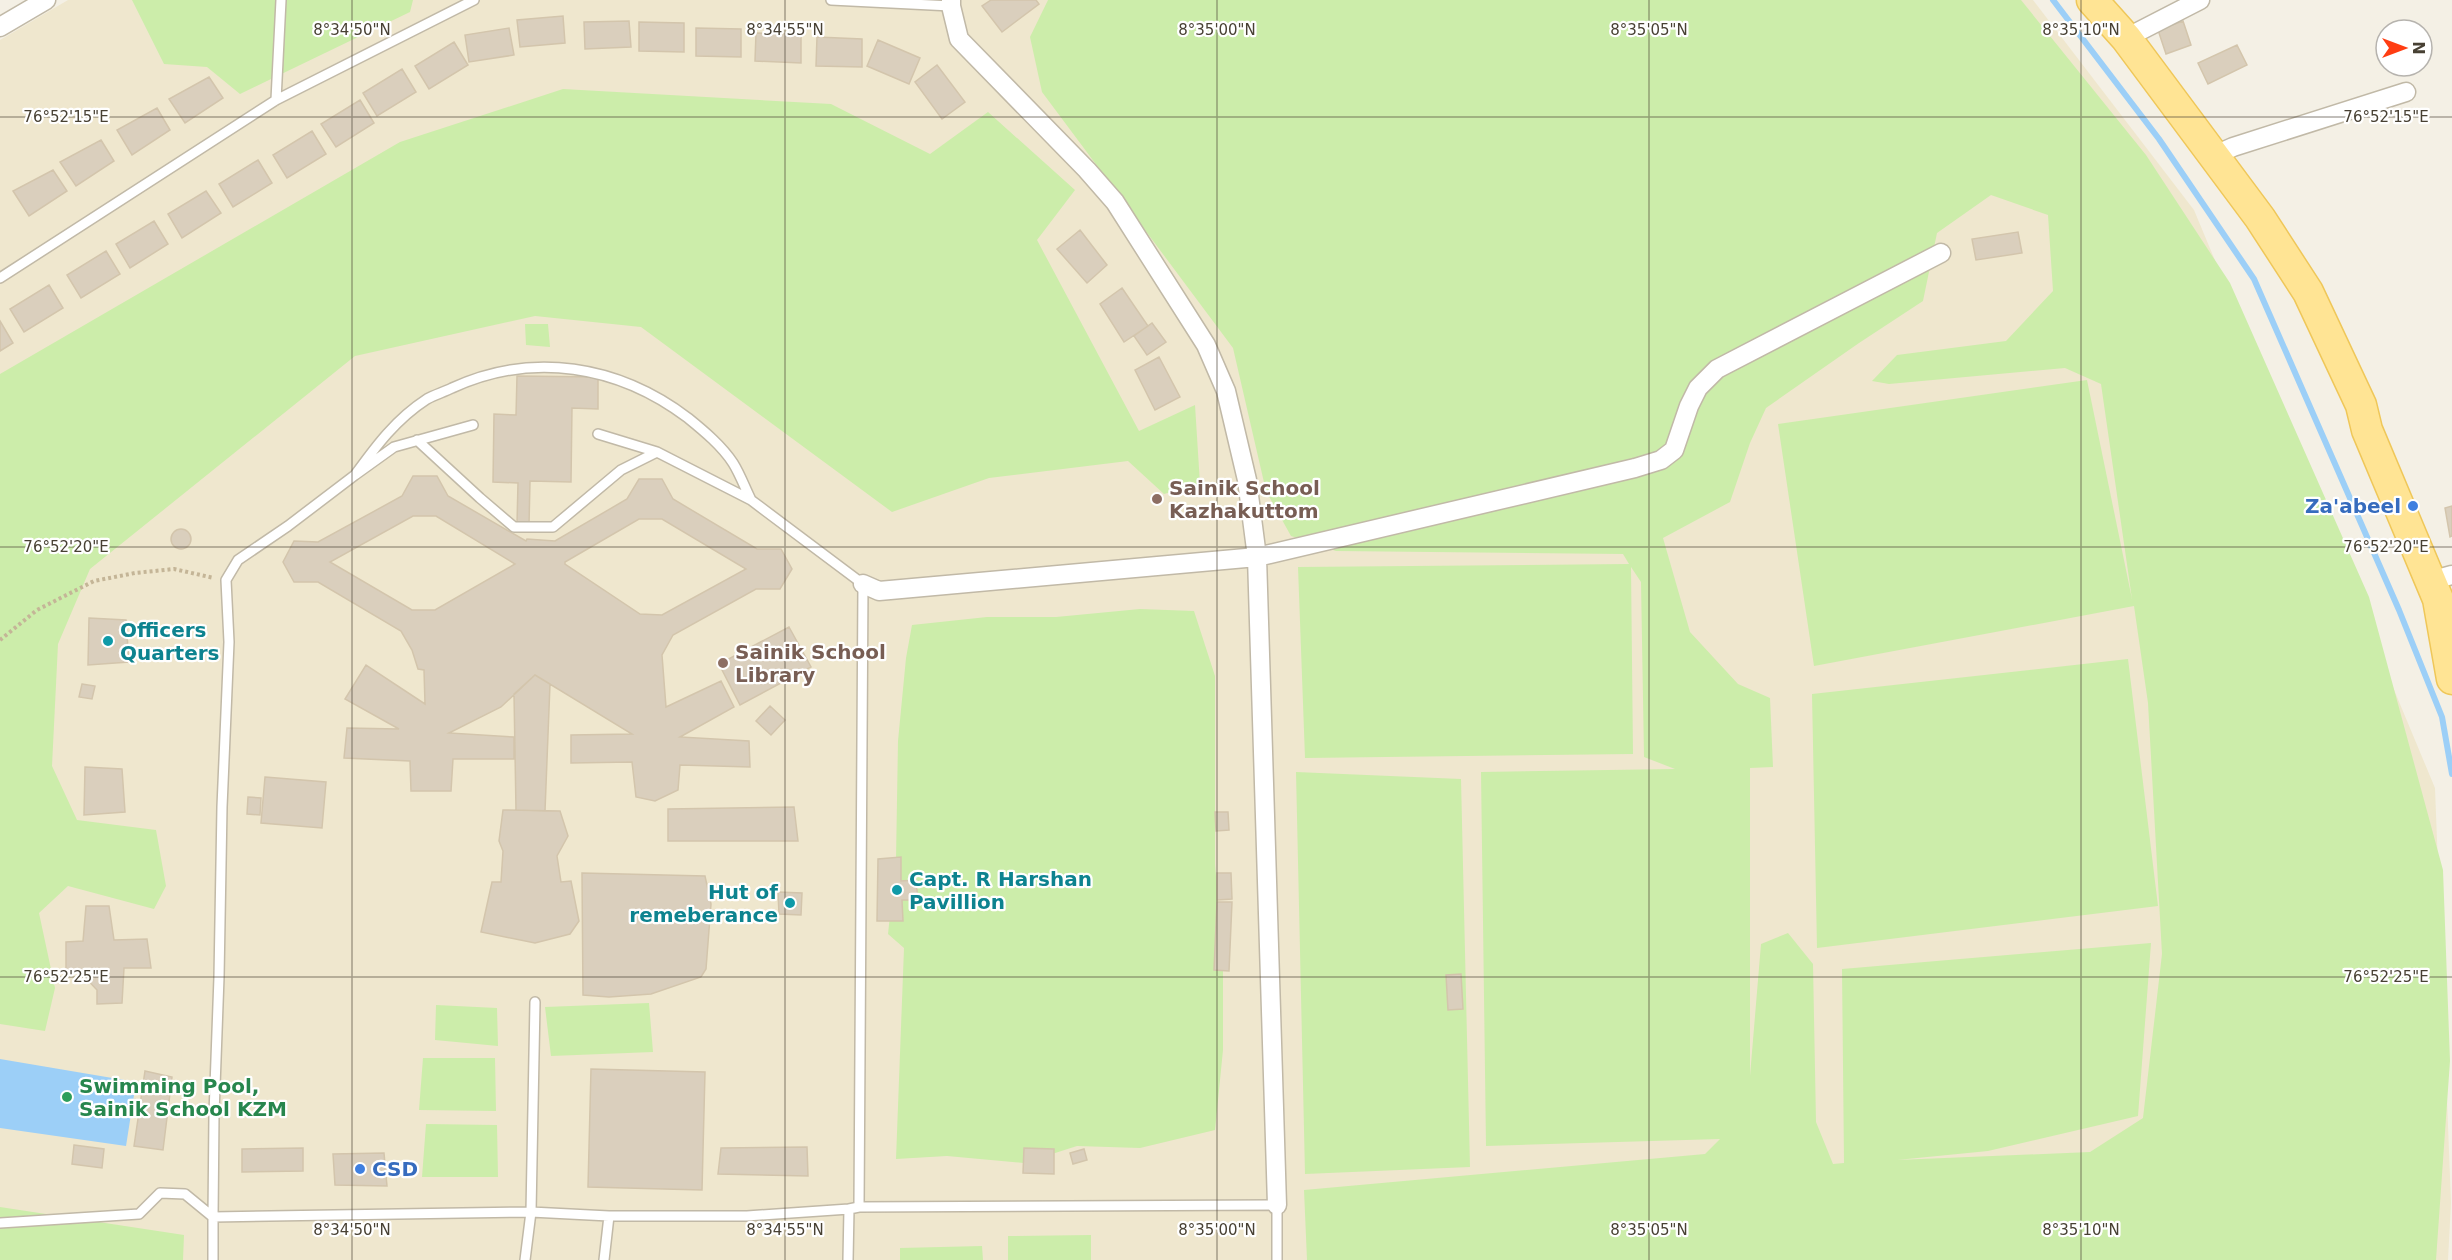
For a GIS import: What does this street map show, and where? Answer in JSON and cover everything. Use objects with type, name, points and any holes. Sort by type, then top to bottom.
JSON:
[{"type":"main road","points":[[2082,0],[2091,15],[2203,156],[2266,246],[2305,309],[2353,409],[2367,430],[2441,578],[2438,599],[2452,679]]},
{"type":"main road","points":[[2092,0],[2126,38],[2260,218],[2308,292],[2361,405],[2367,430]]},
{"type":"street","points":[[0,27],[46,0]]},
{"type":"street","points":[[2126,38],[2200,0]]},
{"type":"street","points":[[951,3],[959,39],[1088,170],[1114,202],[1206,345],[1226,391],[1247,480],[1257,557],[1277,1205]]},
{"type":"street","points":[[2213,156],[2233,147],[2406,92]]},
{"type":"street","points":[[863,584],[879,591],[1257,557],[1635,468],[1660,460],[1674,450],[1689,406],[1698,388],[1717,369],[1941,253]]},
{"type":"lane","points":[[276,100],[281,0]]},
{"type":"lane","points":[[0,278],[276,100],[474,0]]},
{"type":"lane","points":[[831,0],[951,3]]},
{"type":"lane","points":[[355,474],[399,420],[429,398],[469,380],[504,370],[546,367],[594,372],[634,386],[672,406],[705,432],[732,462],[751,500]]},
{"type":"lane","points":[[213,1260],[222,807],[229,642],[226,580],[238,560],[394,447],[473,425]]},
{"type":"lane","points":[[598,434],[657,452],[751,500],[863,584],[854,1208],[848,1260]]},
{"type":"lane","points":[[417,440],[514,526],[553,526],[621,471],[657,452]]},
{"type":"lane","points":[[525,1260],[531,1212],[535,1002]]},
{"type":"lane","points":[[0,1223],[139,1214],[160,1193],[185,1194],[213,1217],[531,1212],[609,1216],[747,1216],[854,1208],[1277,1205],[1277,1260]]},
{"type":"lane","points":[[604,1260],[609,1216]]},
{"type":"path","points":[[0,640],[38,610],[94,581],[135,573],[174,569],[226,580]]},
{"type":"shaded area","name":"Sainik School Kazhakuttom","points":[[68,0],[2033,0],[2194,210],[2435,788],[2451,1203],[2448,1260],[0,1260],[0,40]]},
{"type":"green space","points":[[132,0],[413,0],[410,12],[240,94],[207,67],[164,64]]},
{"type":"green space","points":[[1048,0],[2021,0],[2146,155],[2230,283],[2369,597],[2443,870],[2450,1061],[2436,1260],[1307,1260],[1304,1190],[1705,1154],[1720,1139],[1486,1146],[1481,772],[1675,769],[1644,757],[1641,582],[1631,567],[1633,754],[1305,758],[1298,567],[1629,564],[1623,554],[1336,551],[1291,536],[1266,491],[1233,348],[1042,92],[1030,37]],"holes":[[[1991,195],[2048,215],[2053,291],[2006,341],[1897,355],[1872,381],[1889,384],[2065,368],[2101,384],[2132,599],[2087,380],[1778,424],[1814,666],[2134,606],[2148,703],[2162,954],[2143,1118],[2090,1152],[1897,1160],[1988,1151],[2138,1116],[2151,943],[1842,969],[1844,1163],[1833,1164],[1816,1122],[1813,964],[1788,933],[1761,944],[1750,1076],[1750,768],[1773,767],[1770,698],[1738,684],[1690,632],[1663,538],[1730,502],[1750,443],[1766,408],[1923,301],[1937,233]]]},
{"type":"green space","points":[[563,89],[831,104],[930,154],[988,112],[1075,190],[1037,240],[1139,431],[1195,405],[1200,484],[1164,494],[1128,461],[989,478],[892,512],[641,327],[535,316],[355,356],[90,569],[58,644],[52,766],[77,820],[156,830],[166,886],[154,909],[68,886],[39,913],[55,988],[45,1031],[0,1024],[0,374],[400,142]]},
{"type":"green space","points":[[525,324],[548,324],[550,347],[526,345]]},
{"type":"green space","points":[[1140,609],[1194,611],[1215,676],[1215,864],[1223,962],[1223,1050],[1215,1130],[1140,1148],[1077,1146],[1024,1163],[947,1156],[896,1159],[904,948],[888,934],[896,860],[898,741],[906,658],[912,625],[987,617],[1056,617]]},
{"type":"green space","points":[[2128,659],[2158,906],[1817,948],[1812,694]]},
{"type":"green space","points":[[1296,772],[1461,779],[1470,1167],[1305,1174]]},
{"type":"green space","points":[[649,1003],[653,1052],[551,1056],[545,1007]]},
{"type":"green space","points":[[436,1005],[497,1008],[498,1046],[435,1040]]},
{"type":"green space","points":[[423,1058],[495,1058],[496,1111],[419,1110]]},
{"type":"green space","points":[[426,1124],[497,1125],[498,1177],[422,1177]]},
{"type":"green space","points":[[0,1207],[184,1235],[183,1260],[0,1260]]},
{"type":"green space","points":[[1091,1235],[1091,1260],[1008,1260],[1008,1236]]},
{"type":"green space","points":[[982,1246],[983,1260],[900,1260],[900,1248]]},
{"type":"water","name":"Swimming Pool, Sainik School KZM","points":[[0,1059],[136,1082],[126,1146],[0,1128]]},
{"type":"building","points":[[991,0],[1036,0],[1039,4],[1002,32],[982,6]]},
{"type":"building","points":[[563,16],[565,43],[520,47],[517,20]]},
{"type":"building","points":[[629,21],[631,47],[585,49],[584,22]]},
{"type":"building","points":[[2183,21],[2191,45],[2166,54],[2158,30]]},
{"type":"building","points":[[639,22],[684,23],[684,52],[639,51]]},
{"type":"building","points":[[509,28],[514,55],[469,62],[465,35]]},
{"type":"building","points":[[696,28],[741,29],[741,57],[696,56]]},
{"type":"building","points":[[756,33],[801,34],[801,63],[755,61]]},
{"type":"building","points":[[817,37],[862,39],[862,67],[816,66]]},
{"type":"building","points":[[878,40],[920,58],[909,84],[867,66]]},
{"type":"building","points":[[454,42],[468,65],[429,89],[415,66]]},
{"type":"building","points":[[2237,45],[2247,65],[2208,84],[2198,63]]},
{"type":"building","points":[[937,65],[965,102],[942,119],[915,82]]},
{"type":"building","points":[[402,69],[416,92],[377,116],[363,93]]},
{"type":"building","points":[[209,77],[223,98],[185,123],[169,99]]},
{"type":"building","points":[[360,100],[374,123],[336,147],[321,124]]},
{"type":"building","points":[[157,108],[170,130],[132,155],[117,130]]},
{"type":"building","points":[[312,131],[326,154],[287,178],[273,155]]},
{"type":"building","points":[[101,140],[114,161],[76,186],[60,162]]},
{"type":"building","points":[[258,160],[272,183],[233,207],[219,184]]},
{"type":"building","points":[[53,170],[67,191],[29,216],[13,191]]},
{"type":"building","points":[[206,191],[221,213],[182,238],[168,214]]},
{"type":"building","points":[[154,221],[168,244],[130,268],[116,244]]},
{"type":"building","points":[[1080,230],[1107,265],[1087,283],[1057,249]]},
{"type":"building","points":[[2018,232],[2022,253],[1976,260],[1972,239]]},
{"type":"building","points":[[106,251],[120,274],[81,298],[67,275]]},
{"type":"building","points":[[49,285],[63,308],[24,332],[10,309]]},
{"type":"building","points":[[1122,288],[1148,326],[1124,342],[1100,304]]},
{"type":"building","points":[[0,321],[13,343],[0,351]]},
{"type":"building","points":[[1152,323],[1166,342],[1147,355],[1134,336]]},
{"type":"building","points":[[1159,357],[1180,397],[1155,410],[1135,370]]},
{"type":"building","points":[[517,376],[598,377],[598,409],[572,408],[571,482],[530,481],[529,525],[517,524],[518,483],[493,482],[494,414],[516,415]]},
{"type":"building","points":[[413,476],[437,476],[448,496],[526,541],[527,539],[555,541],[627,499],[639,479],[662,479],[673,499],[757,549],[781,549],[792,569],[780,589],[756,589],[673,635],[662,655],[666,707],[721,681],[734,707],[680,737],[749,741],[750,767],[680,765],[678,790],[655,801],[636,797],[632,762],[571,763],[571,735],[632,734],[535,675],[501,707],[449,733],[514,737],[514,759],[453,759],[451,791],[411,791],[410,761],[344,758],[347,728],[399,729],[345,699],[366,665],[425,704],[424,670],[418,669],[412,650],[401,631],[318,582],[294,582],[283,562],[294,541],[318,542],[402,496]],"holes":[[[413,516],[436,516],[515,564],[435,610],[412,610],[330,562]],[[639,519],[662,519],[746,569],[662,615],[640,614],[565,564]]]},
{"type":"building","points":[[2452,506],[2452,536],[2450,537],[2445,508]]},
{"type":"building","points":[[177,529],[185,529],[191,535],[191,543],[185,549],[177,549],[171,543],[171,535]]},
{"type":"building","name":"Officers Quarters","points":[[89,618],[126,620],[129,662],[88,665]]},
{"type":"building","points":[[789,627],[811,667],[740,705],[719,664]]},
{"type":"building","points":[[535,675],[550,684],[545,811],[516,810],[514,694]]},
{"type":"building","points":[[82,684],[95,686],[92,699],[79,697]]},
{"type":"building","points":[[770,706],[785,720],[771,735],[756,721]]},
{"type":"building","points":[[85,767],[122,769],[125,812],[84,815]]},
{"type":"building","points":[[265,777],[326,782],[322,828],[261,823]]},
{"type":"building","points":[[248,797],[261,798],[260,815],[247,814]]},
{"type":"building","points":[[794,807],[798,841],[668,841],[668,809]]},
{"type":"building","points":[[503,810],[560,811],[568,836],[557,856],[561,882],[571,881],[579,921],[570,934],[535,943],[481,932],[492,882],[501,882],[503,851],[499,841]]},
{"type":"building","points":[[1215,812],[1228,812],[1229,830],[1216,831]]},
{"type":"building","name":"Capt. R Harshan Pavillion","points":[[901,857],[901,881],[916,880],[918,900],[902,900],[903,921],[877,921],[878,859]]},
{"type":"building","points":[[582,873],[705,876],[711,904],[706,969],[701,977],[651,994],[609,997],[583,995]]},
{"type":"building","points":[[1217,873],[1231,873],[1232,899],[1217,900]]},
{"type":"building","name":"Hut of remeberance","points":[[778,892],[802,893],[801,915],[779,914]]},
{"type":"building","points":[[1217,902],[1232,902],[1229,971],[1214,970]]},
{"type":"building","points":[[86,906],[109,906],[114,940],[147,939],[151,968],[124,968],[122,1003],[97,1004],[97,990],[80,972],[66,972],[66,942],[83,941]]},
{"type":"building","points":[[1461,974],[1463,1009],[1448,1010],[1446,975]]},
{"type":"building","points":[[591,1069],[705,1072],[702,1190],[588,1187]]},
{"type":"building","points":[[145,1071],[172,1077],[163,1150],[134,1146]]},
{"type":"building","points":[[74,1145],[104,1149],[102,1168],[72,1164]]},
{"type":"building","points":[[807,1147],[808,1176],[718,1174],[721,1148]]},
{"type":"building","points":[[303,1148],[303,1171],[242,1172],[242,1149]]},
{"type":"building","points":[[1024,1148],[1054,1149],[1054,1174],[1023,1173]]},
{"type":"building","points":[[1084,1149],[1087,1160],[1073,1164],[1070,1153]]},
{"type":"building","name":"CSD","points":[[384,1153],[387,1186],[335,1185],[333,1154]]},
{"type":"waterway","points":[[2053,0],[2159,139],[2254,279],[2399,610],[2442,717],[2452,774]]},
{"type":"place","name":"Sainik School Kazhakuttom","points":[[1157,499]]},
{"type":"place","name":"Za'abeel","points":[[2413,506]]},
{"type":"place","name":"Officers Quarters","points":[[108,641]]},
{"type":"place","name":"Sainik School Library","points":[[723,663]]},
{"type":"place","name":"Capt. R Harshan Pavillion","points":[[897,890]]},
{"type":"place","name":"Hut of remeberance","points":[[790,903]]},
{"type":"place","name":"Swimming Pool, Sainik School KZM","points":[[67,1097]]},
{"type":"place","name":"CSD","points":[[360,1169]]}]
